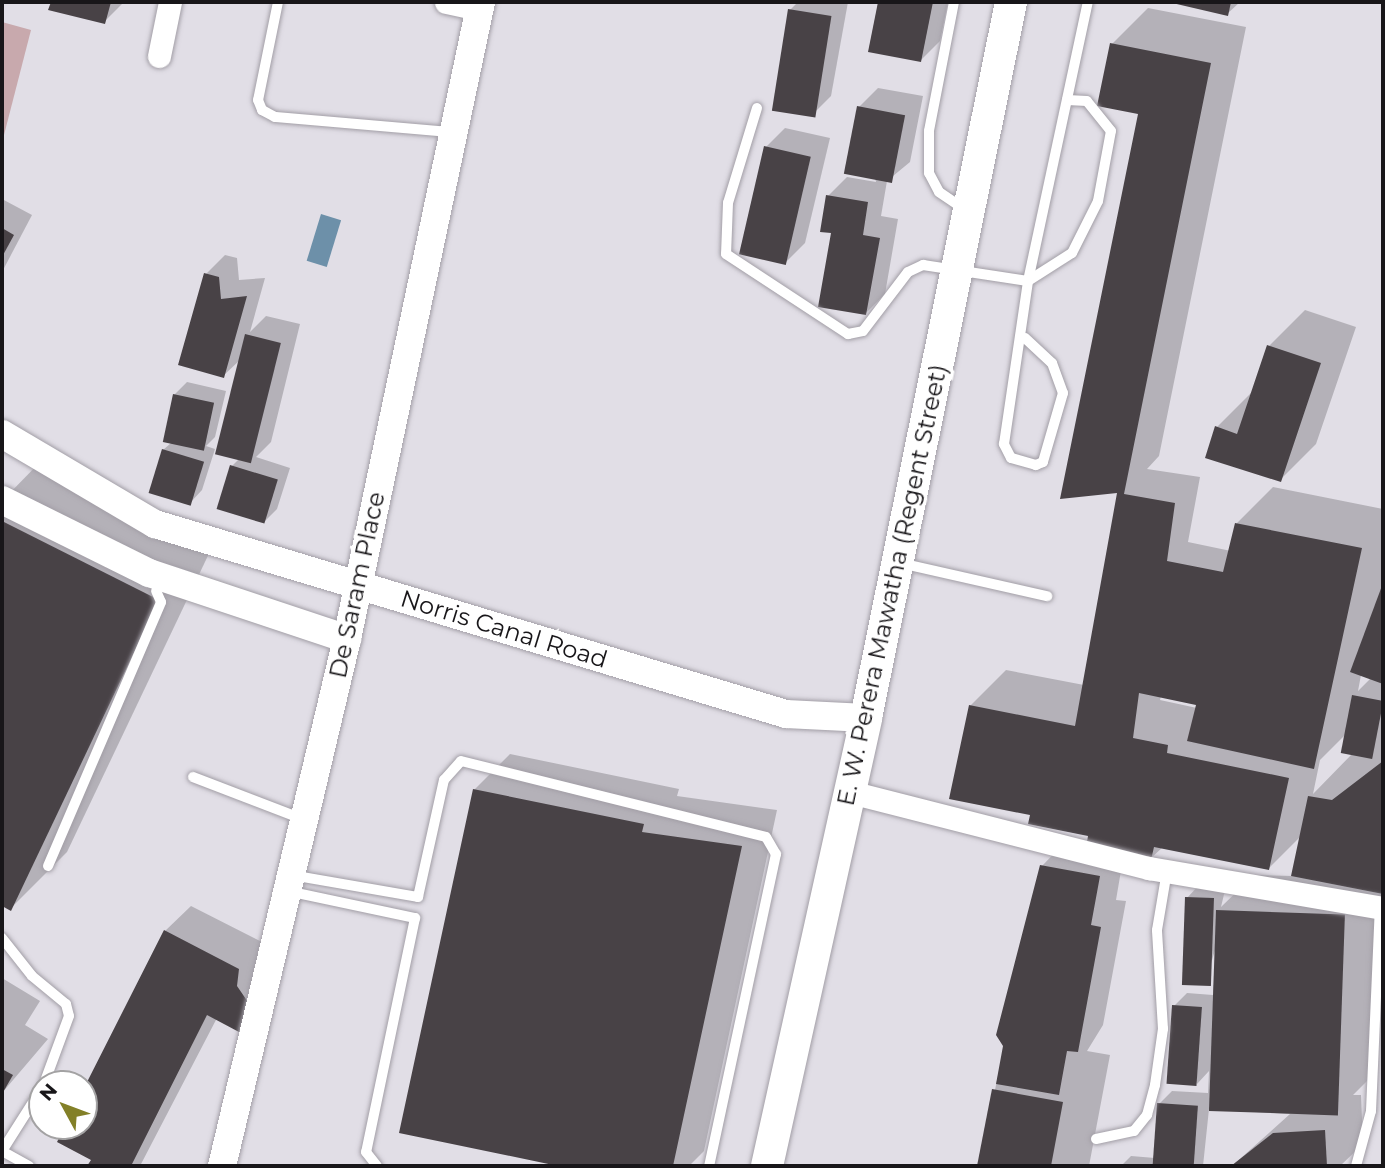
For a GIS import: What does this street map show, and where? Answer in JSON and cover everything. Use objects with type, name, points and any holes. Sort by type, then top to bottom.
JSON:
[{"type":"main road","name":"E. W. Perera Mawatha (Regent Street)","points":[[767,1166],[866,718],[1011,2]]},
{"type":"street","points":[[159,56],[170,2]]},
{"type":"street","points":[[446,2],[480,6]]},
{"type":"street","name":"De Saram Place","points":[[222,1166],[300,818],[347,639],[450,132],[480,6]]},
{"type":"street","name":"Norris Canal Road","points":[[2,434],[155,524],[786,713],[866,718]]},
{"type":"street","points":[[2,500],[149,573],[235,604],[347,639]]},
{"type":"street","points":[[850,792],[1167,871],[1382,908]]},
{"type":"lane","points":[[278,2],[258,100],[262,110],[275,117],[450,132]]},
{"type":"lane","points":[[954,2],[929,131],[929,173],[939,191],[968,212]]},
{"type":"lane","points":[[1025,338],[1052,363],[1063,393],[1043,463],[1037,465],[1011,458],[1004,444],[1025,338],[1028,281],[1088,2]]},
{"type":"lane","points":[[757,107],[728,202],[726,254],[848,334],[863,331],[908,272],[957,267],[1028,281],[1072,253],[1098,201],[1111,131],[1087,101],[1067,100]]},
{"type":"lane","points":[[2,513],[156,592],[235,604]]},
{"type":"lane","points":[[898,562],[1047,596]]},
{"type":"lane","points":[[48,866],[159,609],[156,592]]},
{"type":"lane","points":[[286,883],[418,897],[444,780],[461,761],[766,837],[776,854],[709,1166]]},
{"type":"lane","points":[[193,777],[300,818]]},
{"type":"lane","points":[[1096,1139],[1134,1132],[1147,1115],[1155,1085],[1163,1029],[1157,930],[1167,871]]},
{"type":"lane","points":[[286,883],[415,918],[366,1152],[377,1166]]},
{"type":"lane","points":[[1356,1166],[1371,1111],[1382,908]]},
{"type":"lane","points":[[2,938],[32,976],[66,1004],[69,1016],[49,1070]]},
{"type":"lane","points":[[28,1110],[2,1151],[29,1166]]},
{"type":"shaded area","points":[[2,22],[31,30],[4,135],[2,135]]},
{"type":"water","points":[[321,214],[341,220],[327,267],[307,261]]},
{"type":"building","points":[[51,2],[111,2],[105,24],[48,10]]},
{"type":"building","points":[[878,2],[933,2],[921,62],[868,52]]},
{"type":"building","points":[[1168,2],[1231,2],[1228,16]]},
{"type":"building","points":[[788,9],[831,16],[815,118],[772,111]]},
{"type":"building","points":[[1110,43],[1211,63],[1124,494],[1175,503],[1167,561],[1223,572],[1235,523],[1362,548],[1314,769],[1187,741],[1196,705],[1139,693],[1133,738],[1168,745],[1167,753],[1289,778],[1269,870],[1154,847],[1151,860],[1086,847],[1088,836],[1028,824],[1030,815],[949,799],[969,705],[1075,726],[1117,493],[1060,499],[1138,114],[1097,106]]},
{"type":"building","points":[[857,106],[905,115],[892,183],[844,174]]},
{"type":"building","points":[[764,146],[811,157],[786,265],[739,254]]},
{"type":"building","points":[[826,195],[868,202],[863,235],[880,238],[866,315],[818,307],[831,233],[820,232]]},
{"type":"building","points":[[2,228],[14,235],[2,257]]},
{"type":"building","points":[[204,273],[219,277],[221,299],[247,296],[224,378],[178,365]]},
{"type":"building","points":[[245,334],[281,343],[251,463],[215,454]]},
{"type":"building","points":[[1267,345],[1321,363],[1281,482],[1205,458],[1215,426],[1237,434]]},
{"type":"building","points":[[173,394],[214,403],[204,451],[163,442]]},
{"type":"building","points":[[162,449],[204,462],[191,506],[149,493]]},
{"type":"building","points":[[230,465],[278,480],[264,524],[217,509]]},
{"type":"building","points":[[2,521],[159,600],[11,911],[2,906]]},
{"type":"building","points":[[1383,583],[1383,684],[1350,672]]},
{"type":"building","points":[[1352,695],[1383,701],[1372,759],[1341,753]]},
{"type":"building","points":[[1383,761],[1383,894],[1291,876],[1308,796],[1332,800]]},
{"type":"building","points":[[473,789],[644,824],[642,832],[742,846],[673,1166],[558,1166],[399,1133]]},
{"type":"building","points":[[1040,865],[1100,876],[1091,925],[1101,927],[1078,1052],[1067,1051],[1059,1095],[996,1084],[1003,1046],[996,1035]]},
{"type":"building","points":[[1185,897],[1214,898],[1211,986],[1182,985]]},
{"type":"building","points":[[1216,910],[1345,915],[1338,1115],[1209,1111]]},
{"type":"building","points":[[164,930],[239,969],[237,986],[250,1005],[239,1032],[207,1015],[131,1166],[87,1166],[91,1160],[57,1142],[98,1140],[98,1070],[93,1070]]},
{"type":"building","points":[[1172,1005],[1202,1007],[1196,1086],[1166,1084]]},
{"type":"building","points":[[2,1069],[13,1075],[2,1094]]},
{"type":"building","points":[[992,1089],[1063,1102],[1051,1166],[977,1166]]},
{"type":"building","points":[[1157,1103],[1198,1106],[1194,1166],[1153,1166]]},
{"type":"building","points":[[1325,1130],[1327,1166],[1231,1166],[1273,1133]]}]
